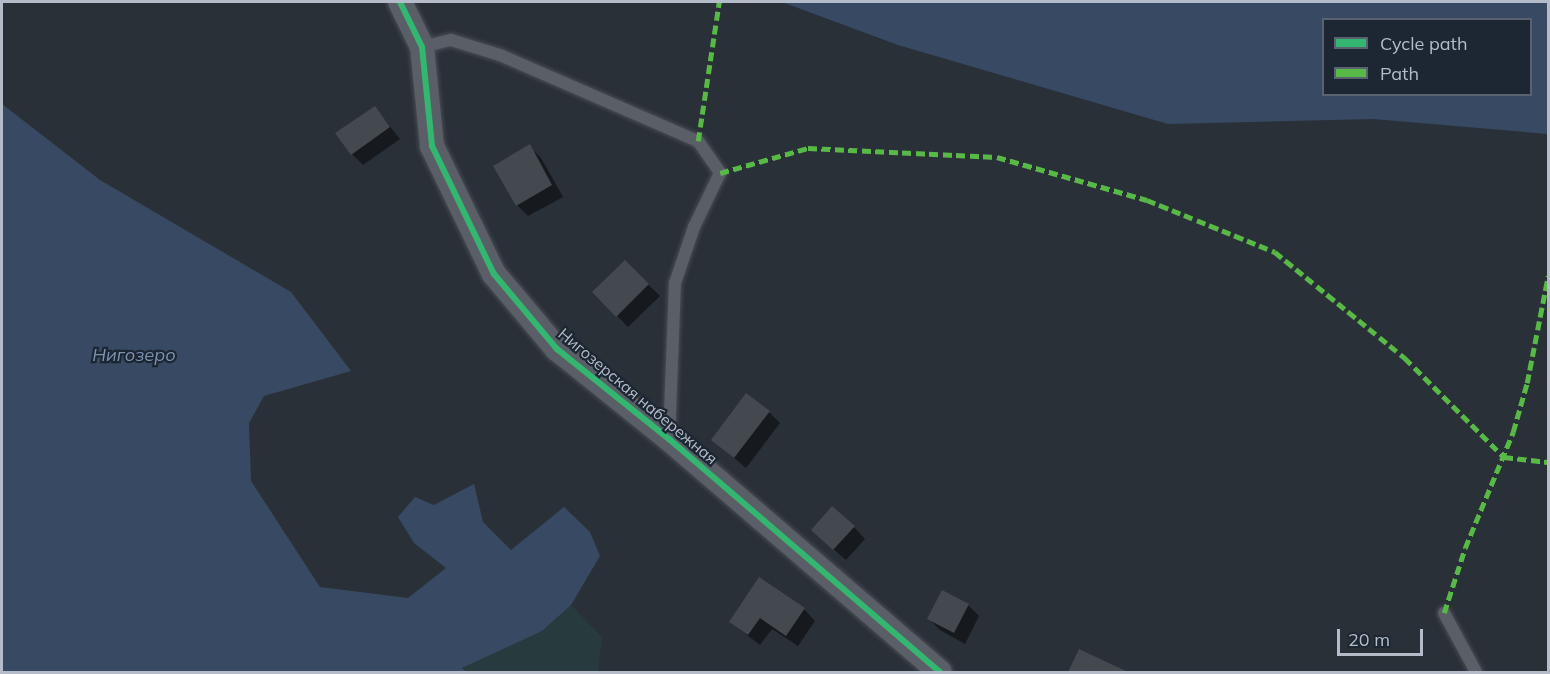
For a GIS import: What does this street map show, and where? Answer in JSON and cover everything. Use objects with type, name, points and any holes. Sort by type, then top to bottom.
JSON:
[{"type":"street","name":"Нигозерская набережная","points":[[400,2],[422,47],[432,146],[494,274],[557,349],[669,439],[940,672]]},
{"type":"lane","points":[[422,47],[451,40],[500,55],[698,141],[720,172],[694,227],[675,283],[669,439]]},
{"type":"lane","points":[[1444,613],[1476,672]]},
{"type":"green space","points":[[571,605],[602,637],[598,672],[466,672],[461,668],[542,631]]},
{"type":"water","points":[[782,2],[1548,2],[1548,134],[1373,119],[1168,124],[898,45]]},
{"type":"water","name":"Нигозеро","points":[[2,104],[100,180],[291,292],[351,371],[264,396],[249,423],[251,481],[320,587],[408,598],[446,568],[414,543],[398,517],[415,497],[434,505],[474,484],[483,522],[511,550],[564,507],[590,532],[600,556],[571,605],[542,631],[462,668],[466,672],[2,672]]},
{"type":"building","points":[[375,106],[390,127],[351,155],[335,133]]},
{"type":"building","points":[[530,144],[552,185],[516,206],[493,166]]},
{"type":"building","points":[[625,260],[649,284],[616,317],[592,292]]},
{"type":"building","points":[[746,393],[770,411],[734,458],[711,440]]},
{"type":"building","points":[[832,506],[855,526],[833,550],[811,530]]},
{"type":"building","points":[[759,577],[805,608],[786,636],[760,618],[748,635],[729,622]]},
{"type":"building","points":[[942,590],[969,604],[954,633],[927,619]]},
{"type":"building","points":[[1079,649],[1128,672],[1068,672]]},
{"type":"marked path","points":[[698,141],[719,2]]},
{"type":"marked path","points":[[720,173],[808,148],[997,157],[1147,200],[1275,252],[1405,358],[1504,457],[1548,462]]},
{"type":"marked path","points":[[1444,613],[1465,548],[1513,432],[1527,383],[1548,276]]},
{"type":"cycle path","points":[[400,2],[422,47],[432,146],[494,274],[557,349],[669,439],[940,672]]}]
